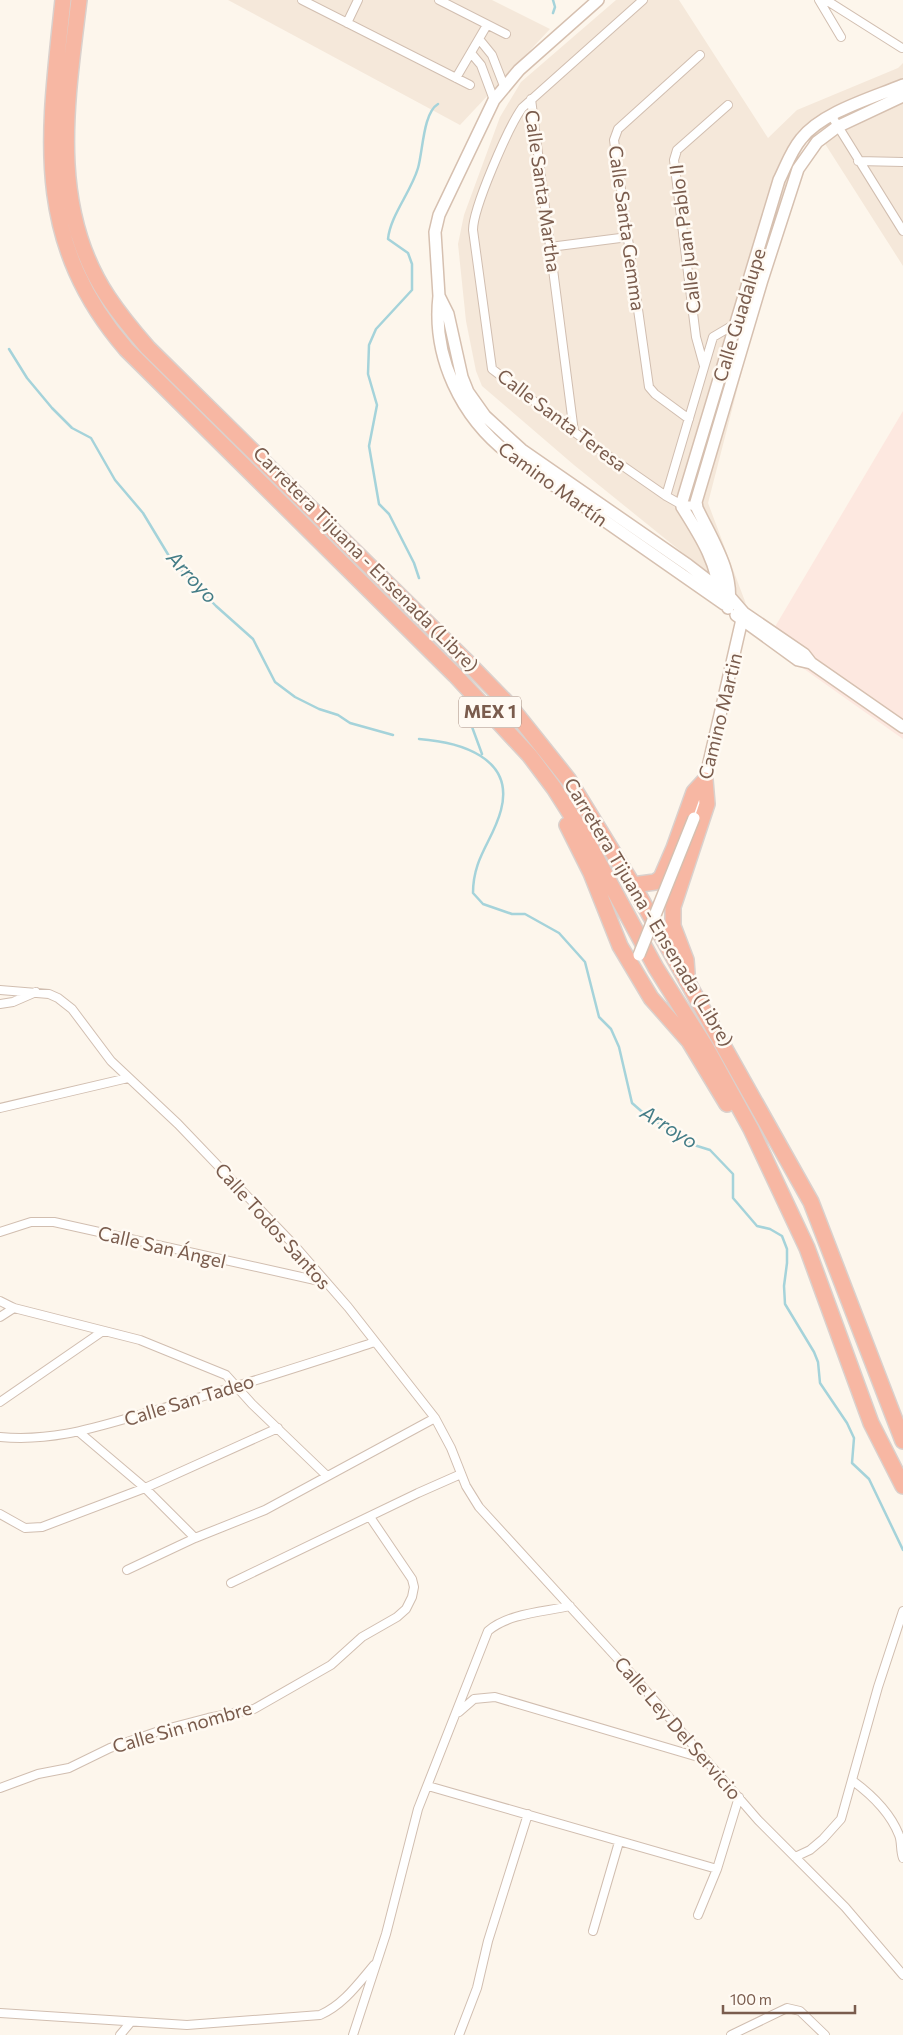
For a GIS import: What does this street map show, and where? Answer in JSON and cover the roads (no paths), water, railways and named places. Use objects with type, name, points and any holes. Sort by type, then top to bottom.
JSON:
[{"type":"highway","name":"Carretera Tijuana - Ensenada (Libre)","points":[[63,0],[51,130],[53,191],[65,245],[75,272],[112,332],[143,366],[494,715],[530,756],[554,788],[585,836],[651,960],[707,1049],[751,1129],[807,1248],[871,1423],[903,1486]]},
{"type":"highway","name":"Carretera Tijuana - Ensenada (Libre)","points":[[79,0],[66,122],[66,170],[76,226],[96,277],[108,297],[148,348],[509,705],[543,745],[568,779],[633,884],[687,978],[810,1202],[903,1441]]},
{"type":"highway","points":[[633,884],[655,882],[661,878],[694,792],[705,780]]},
{"type":"highway","points":[[687,978],[686,960],[673,926],[672,907],[706,804],[705,780]]},
{"type":"highway","points":[[554,788],[559,812],[591,873],[620,946],[636,961],[651,998],[689,1041],[724,1101],[751,1129]]},
{"type":"street","points":[[302,0],[470,85]]},
{"type":"street","points":[[346,22],[358,0]]},
{"type":"street","points":[[439,0],[506,34]]},
{"type":"street","name":"Camino Martín","points":[[598,0],[532,58],[504,86],[494,100],[443,204],[437,223],[436,269],[439,296],[437,316],[451,381],[460,399],[480,428],[509,454],[726,603],[798,660],[811,663],[903,727]]},
{"type":"street","name":"Calle Santa Martha","points":[[574,432],[530,99],[643,0]]},
{"type":"street","points":[[820,0],[842,37]]},
{"type":"street","points":[[826,0],[902,48]]},
{"type":"street","points":[[456,78],[487,25]]},
{"type":"street","points":[[479,39],[492,55],[504,86]]},
{"type":"street","points":[[471,53],[481,65],[494,100]]},
{"type":"street","name":"Calle Santa Gemma","points":[[689,419],[655,394],[649,387],[615,135],[618,129],[700,55]]},
{"type":"street","name":"Calle Guadalupe","points":[[682,505],[779,180],[800,139],[815,125],[831,115],[903,84]]},
{"type":"street","name":"Calle Guadalupe","points":[[696,506],[762,280],[798,169],[817,142],[837,127],[903,96]]},
{"type":"street","name":"Calle Santa Teresa","points":[[530,99],[522,108],[510,130],[473,222],[490,362],[497,374],[574,432],[666,496],[682,505],[696,506]]},
{"type":"street","name":"Calle Juan Pablo II","points":[[704,366],[696,337],[674,160],[677,150],[728,105]]},
{"type":"street","points":[[831,115],[903,231]]},
{"type":"street","points":[[858,161],[903,162]]},
{"type":"street","points":[[779,180],[792,187]]},
{"type":"street","points":[[550,247],[628,237]]},
{"type":"street","name":"Camino Martín","points":[[439,296],[448,314],[458,363],[468,392],[500,433],[720,589]]},
{"type":"street","name":"Calle Juan Pablo II","points":[[666,496],[713,337],[736,324]]},
{"type":"street","points":[[682,505],[706,544],[716,568],[720,589],[726,603]]},
{"type":"street","points":[[696,506],[724,567],[726,603]]},
{"type":"street","name":"Camino Martin","points":[[636,961],[694,818],[705,780],[743,617]]},
{"type":"street","points":[[0,990],[37,991]]},
{"type":"street","points":[[0,1004],[13,1002],[37,991]]},
{"type":"street","name":"Calle Todos Santos","points":[[37,991],[58,998],[72,1009],[111,1061],[178,1124],[294,1245],[375,1342],[435,1418],[451,1448],[461,1474]]},
{"type":"street","points":[[2,1106],[128,1078]]},
{"type":"street","name":"Calle San Ángel","points":[[0,1232],[31,1222],[54,1222],[324,1282]]},
{"type":"street","points":[[0,1301],[14,1308],[140,1340],[226,1375],[239,1387],[252,1404],[326,1475]]},
{"type":"street","points":[[0,1317],[14,1308]]},
{"type":"street","points":[[0,1402],[103,1331]]},
{"type":"street","name":"Calle San Tadeo","points":[[0,1437],[25,1439],[52,1438],[79,1432],[239,1387],[375,1342]]},
{"type":"street","points":[[127,1570],[195,1538],[265,1510],[326,1475],[435,1418]]},
{"type":"street","points":[[0,1514],[17,1525],[32,1529],[146,1488],[278,1428]]},
{"type":"street","points":[[79,1432],[146,1488],[195,1538]]},
{"type":"street","points":[[232,1583],[461,1474]]},
{"type":"street","name":"Calle Ley Del Servicio","points":[[461,1474],[480,1506],[740,1797],[758,1820],[845,1907],[903,1975]]},
{"type":"street","name":"Calle Sin nombre","points":[[0,1788],[38,1774],[70,1768],[110,1748],[162,1730],[254,1709],[331,1665],[362,1637],[397,1617],[406,1608],[412,1597],[414,1587],[412,1579],[370,1517]]},
{"type":"street","points":[[353,2035],[400,1884],[418,1809],[458,1713],[488,1631],[495,1625],[516,1618],[570,1606]]},
{"type":"street","points":[[795,1857],[810,1850],[834,1830],[846,1808],[878,1687],[903,1610]]},
{"type":"street","points":[[458,1713],[474,1699],[494,1697],[705,1759]]},
{"type":"street","points":[[853,1782],[867,1791],[892,1822],[900,1837],[903,1858]]},
{"type":"street","points":[[428,1786],[717,1869]]},
{"type":"street","points":[[698,1915],[717,1869],[740,1797]]},
{"type":"street","points":[[459,2035],[477,1988],[488,1942],[528,1814]]},
{"type":"street","points":[[593,1931],[619,1842]]},
{"type":"street","points":[[0,2013],[102,2019],[130,2023],[188,2025],[320,2015],[333,2009],[353,1991],[376,1961]]},
{"type":"street","points":[[731,2035],[787,2008],[800,2011],[825,2035]]},
{"type":"street","points":[[120,2035],[130,2023]]},
{"type":"waterway","points":[[553,0],[555,7],[553,13]]},
{"type":"waterway","points":[[419,578],[414,563],[389,514],[379,504],[369,446],[377,405],[368,374],[369,345],[376,329],[412,290],[412,264],[408,253],[388,239],[393,222],[418,168],[429,115],[438,104]]},
{"type":"waterway","name":"Arroyo","points":[[9,349],[27,378],[52,408],[72,428],[91,438],[115,480],[143,513],[172,561],[216,606],[253,639],[275,682],[295,697],[319,709],[338,715],[350,723],[393,735]]},
{"type":"waterway","points":[[468,716],[482,754]]},
{"type":"waterway","name":"Arroyo","points":[[419,739],[451,744],[466,749],[492,765],[500,777],[503,792],[501,810],[476,869],[473,893],[483,904],[512,914],[525,914],[559,933],[585,962],[599,1017],[611,1029],[619,1047],[632,1103],[648,1117],[694,1145],[710,1150],[733,1174],[733,1198],[757,1226],[770,1229],[782,1236],[787,1249],[784,1286],[785,1304],[814,1352],[818,1362],[820,1383],[847,1423],[854,1438],[852,1463],[869,1479],[903,1550]]}]
